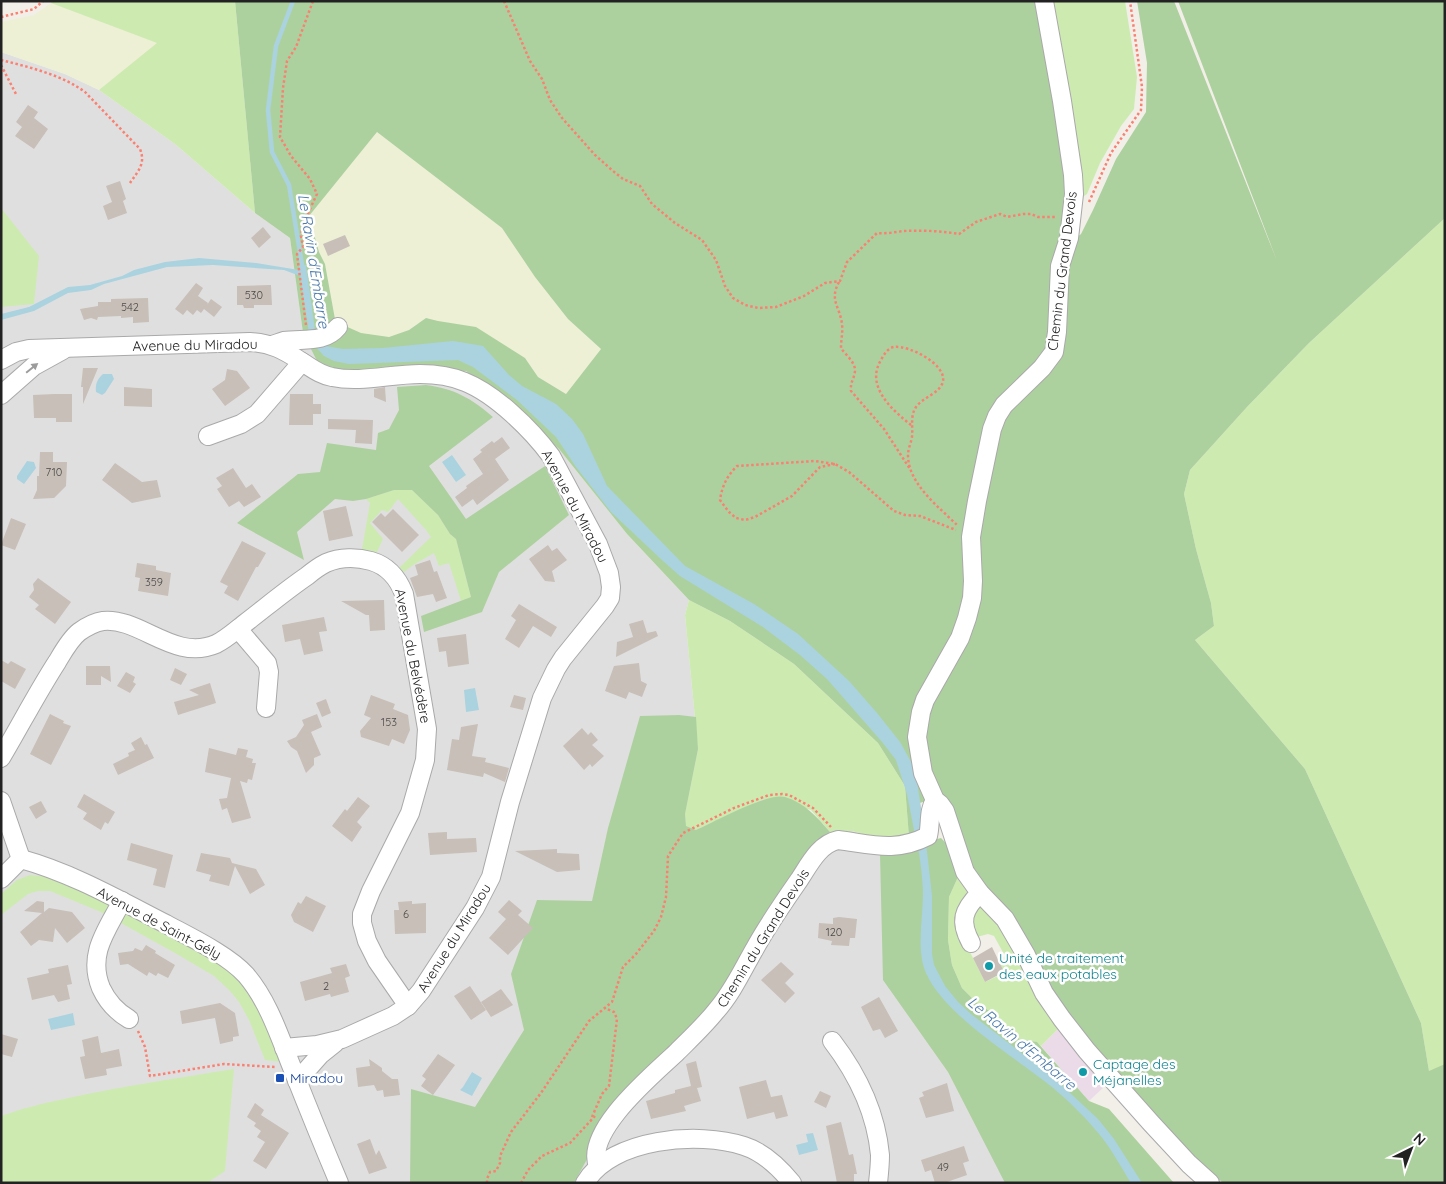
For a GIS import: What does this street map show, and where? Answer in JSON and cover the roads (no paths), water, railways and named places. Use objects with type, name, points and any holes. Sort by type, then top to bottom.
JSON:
[{"type":"street","name":"Chemin du Grand Devois","points":[[1044,1],[1062,101],[1074,194],[1069,238],[1060,266],[1057,332],[1054,352],[1042,368],[1012,395],[997,416],[988,443],[971,537],[972,598],[960,638],[925,700],[918,725],[917,737],[923,773],[935,800],[945,811],[962,865],[980,893],[1005,919],[1026,955],[1044,993],[1087,1050],[1189,1164],[1210,1183]]},
{"type":"street","points":[[272,345],[284,341],[315,340],[334,332],[338,327]]},
{"type":"street","name":"Avenue du Miradou","points":[[1,360],[22,350],[250,342],[272,345],[318,373],[335,378],[365,379],[420,374],[450,377],[477,387],[501,405],[542,444],[551,456],[598,544],[609,572],[610,598],[599,615],[559,663],[542,698],[510,802],[491,877],[475,908],[421,992],[408,1006],[393,1016],[342,1039],[294,1074]]},
{"type":"street","name":"Avenue du Miradou","points":[[1,395],[42,361],[68,348]]},
{"type":"street","points":[[208,436],[250,420],[302,362]]},
{"type":"street","name":"Avenue du Belvédère","points":[[1,758],[42,685],[66,647],[78,633],[90,626],[104,621],[121,624],[160,640],[184,647],[195,648],[215,644],[238,629],[294,584],[324,564],[336,560],[358,558],[380,564],[388,570],[400,585],[404,594],[427,729],[425,760],[410,813],[371,891],[362,914],[362,922],[367,941],[377,960],[408,1006]]},
{"type":"street","points":[[238,629],[267,663],[269,672],[266,708]]},
{"type":"street","name":"Chemin du Grand Devois","points":[[598,1166],[596,1152],[602,1136],[617,1110],[715,1013],[735,983],[769,924],[809,865],[823,848],[830,842],[838,840],[888,847],[920,840],[928,836],[930,810],[935,800]]},
{"type":"street","points":[[1,801],[21,859],[1,879]]},
{"type":"street","name":"Avenue de Saint-Gély","points":[[21,859],[49,866],[122,901],[206,946],[239,968],[259,993],[284,1048],[339,1183]]},
{"type":"street","points":[[971,943],[965,932],[964,918],[971,902],[980,893]]},
{"type":"street","points":[[122,901],[100,944],[96,955],[95,967],[98,980],[106,997],[115,1009],[129,1019]]},
{"type":"street","name":"Avenue du Miradou","points":[[284,1048],[317,1045],[342,1039]]},
{"type":"street","points":[[832,1041],[847,1061],[866,1095],[880,1156],[878,1183]]},
{"type":"street","points":[[585,1183],[598,1166],[616,1155],[677,1138],[715,1140],[745,1146],[756,1151],[777,1167],[792,1183]]},
{"type":"water","points":[[199,258],[256,263],[299,270],[299,266],[306,265],[315,330],[317,337],[325,346],[343,349],[383,348],[453,341],[483,346],[509,375],[522,386],[556,404],[572,419],[583,434],[607,486],[685,566],[754,604],[798,634],[849,681],[900,742],[915,769],[925,833],[915,835],[907,794],[896,760],[827,679],[800,655],[763,627],[680,576],[611,512],[576,467],[556,437],[517,400],[473,367],[458,360],[349,364],[334,361],[324,356],[315,346],[309,333],[300,276],[284,270],[213,265],[167,267],[104,284],[91,290],[68,293],[34,311],[1,320],[1,314],[29,307],[68,287],[90,285],[165,262]]},
{"type":"water","points":[[103,374],[112,374],[114,379],[102,395],[96,392],[96,387],[98,380]]},
{"type":"water","points":[[452,455],[466,475],[456,482],[442,462]]},
{"type":"water","points":[[27,461],[34,462],[36,468],[24,484],[17,479],[17,476]]},
{"type":"water","points":[[475,688],[479,710],[466,712],[464,690]]},
{"type":"water","points":[[926,843],[932,896],[932,954],[934,965],[945,986],[971,1014],[1055,1079],[1098,1119],[1114,1139],[1142,1183],[1131,1183],[1104,1141],[1071,1104],[1052,1087],[964,1020],[935,989],[926,973],[921,954],[923,888],[918,845]]},
{"type":"water","points":[[73,1013],[75,1025],[51,1030],[48,1019]]},
{"type":"water","points":[[472,1072],[482,1078],[472,1096],[460,1090]]},
{"type":"water","points":[[813,1133],[818,1150],[799,1155],[796,1145],[808,1142],[806,1134]]},
{"type":"waterway","name":"Le Ravin d'Embarre","points":[[293,1],[276,46],[268,110],[272,152],[289,185],[303,271]]},
{"type":"place","name":"Unité de traitement des eaux potables","points":[[989,966]]},
{"type":"place","name":"Captage des Méjanelles","points":[[1083,1072]]},
{"type":"place","name":"Miradou","points":[[280,1078]]}]
